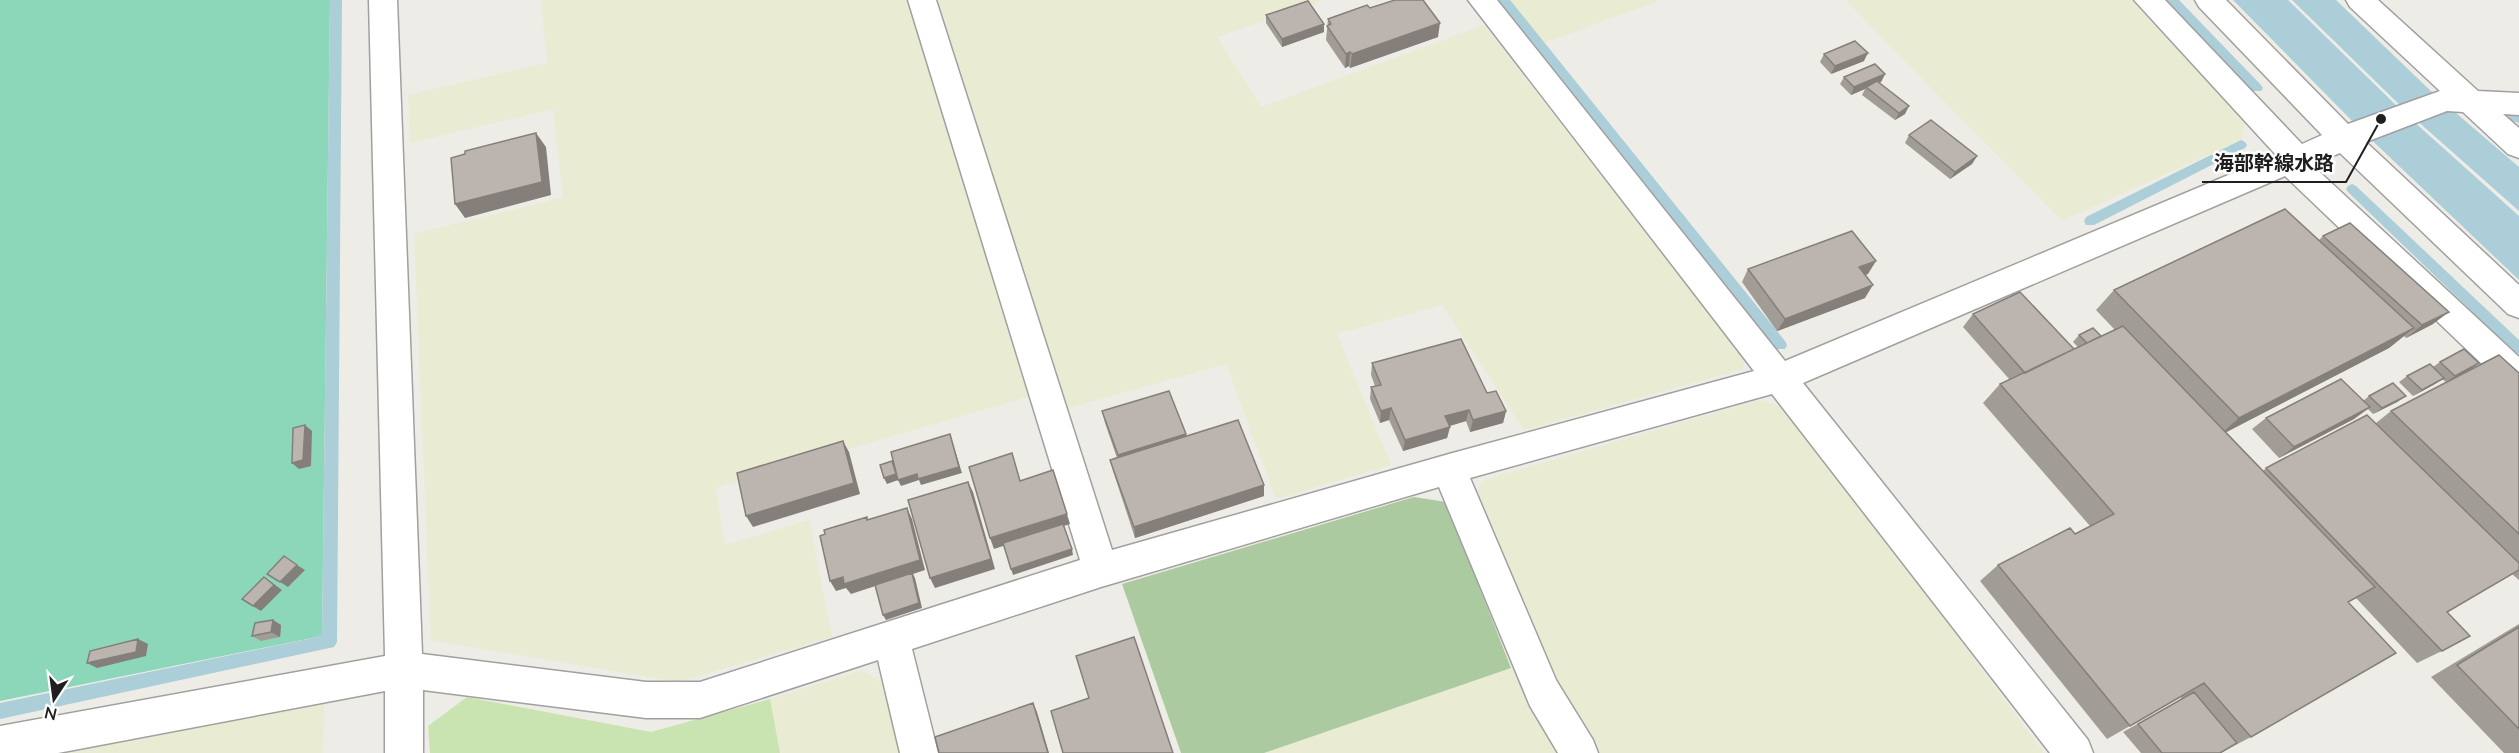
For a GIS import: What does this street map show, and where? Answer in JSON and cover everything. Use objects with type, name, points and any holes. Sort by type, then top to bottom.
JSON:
[{"type":"street","points":[[383,0],[404,670],[404,753]]},
{"type":"street","points":[[922,0],[1101,570]]},
{"type":"street","points":[[1482,0],[2074,753]]},
{"type":"street","points":[[2148,0],[2294,161],[2519,378]]},
{"type":"street","points":[[2209,0],[2351,135],[2519,306]]},
{"type":"street","points":[[2360,0],[2457,100],[2519,146]]},
{"type":"street","points":[[0,745],[404,670],[646,700],[700,700],[1101,570],[1449,469],[1779,378],[2351,135],[2457,100],[2519,104]]},
{"type":"street","points":[[1449,469],[1543,693],[1579,753]]},
{"type":"street","points":[[891,638],[918,753]]},
{"type":"green space","points":[[0,0],[330,0],[322,636],[0,701]]},
{"type":"green space","points":[[541,0],[910,0],[1030,396],[716,488],[725,545],[809,520],[832,637],[678,682],[431,640],[414,234],[563,197],[553,109],[410,143],[408,95],[547,63]]},
{"type":"green space","points":[[936,0],[1324,0],[1217,37],[1261,107],[1484,25],[1744,359],[1743,369],[1524,430],[1442,305],[1337,334],[1391,465],[1276,499],[1226,364],[1068,408]]},
{"type":"green space","points":[[1509,0],[1661,0],[1544,43]]},
{"type":"green space","points":[[1845,0],[2131,0],[2245,122],[2241,140],[2062,221]]},
{"type":"green space","points":[[1760,400],[1787,408],[2044,753],[1597,753],[1558,688],[1476,493],[1483,480]]},
{"type":"green space","points":[[1414,497],[1446,502],[1511,668],[1264,753],[1181,753],[1122,584]]},
{"type":"green space","points":[[1511,668],[1559,753],[1264,753]]},
{"type":"green space","points":[[862,670],[883,684],[899,753],[780,753],[770,699]]},
{"type":"green space","points":[[467,697],[651,732],[770,699],[780,753],[430,753],[428,726]]},
{"type":"green space","points":[[324,700],[323,753],[45,753]]},
{"type":"water","points":[[2233,0],[2288,0],[2402,111],[2519,216],[2519,280],[2359,128]]},
{"type":"water","points":[[2292,0],[2336,0],[2435,95],[2519,167],[2519,211],[2405,110]]},
{"type":"building","points":[[1395,0],[1423,0],[1440,23],[1352,54],[1350,52],[1346,54],[1327,26],[1331,24],[1328,19],[1367,5],[1370,8]]},
{"type":"building","points":[[1308,1],[1324,24],[1282,39],[1266,15]]},
{"type":"building","points":[[1855,41],[1868,53],[1835,66],[1824,54]]},
{"type":"building","points":[[1875,64],[1885,74],[1854,87],[1844,77]]},
{"type":"building","points":[[1877,81],[1909,106],[1899,113],[1866,87]]},
{"type":"building","points":[[1931,120],[1977,156],[1955,172],[1909,135]]},
{"type":"building","points":[[536,133],[542,182],[455,204],[451,158],[465,154],[465,151]]},
{"type":"building","points":[[2285,209],[2414,328],[2239,418],[2114,290]]},
{"type":"building","points":[[2350,223],[2449,312],[2422,325],[2323,236]]},
{"type":"building","points":[[1852,231],[1876,261],[1859,267],[1873,285],[1785,319],[1748,269]]},
{"type":"building","points":[[2020,292],[2074,349],[2025,373],[1973,314]]},
{"type":"building","points":[[2123,326],[2375,587],[2348,602],[2396,653],[2251,737],[2204,683],[2130,726],[1998,565],[2070,528],[2075,534],[2114,514],[2000,384]]},
{"type":"building","points":[[2093,328],[2101,336],[2087,343],[2079,335]]},
{"type":"building","points":[[1461,339],[1487,393],[1496,391],[1506,411],[1473,420],[1469,410],[1445,416],[1450,427],[1405,440],[1391,408],[1381,411],[1371,387],[1381,385],[1372,363]]},
{"type":"building","points":[[2464,349],[2479,363],[2455,376],[2440,362]]},
{"type":"building","points":[[2499,355],[2519,373],[2519,534],[2391,411]]},
{"type":"building","points":[[2430,364],[2444,378],[2422,390],[2407,376]]},
{"type":"building","points":[[2341,379],[2370,407],[2294,447],[2266,418]]},
{"type":"building","points":[[2393,383],[2406,396],[2382,408],[2369,396]]},
{"type":"building","points":[[1169,391],[1186,434],[1118,455],[1102,411]]},
{"type":"building","points":[[2367,415],[2519,563],[2519,570],[2447,612],[2470,636],[2442,651],[2266,468]]},
{"type":"building","points":[[1238,420],[1264,485],[1134,527],[1110,460]]},
{"type":"building","points":[[305,425],[303,460],[292,463],[293,428]]},
{"type":"building","points":[[950,434],[959,467],[918,479],[917,474],[898,480],[891,452]]},
{"type":"building","points":[[843,441],[854,483],[746,516],[737,473]]},
{"type":"building","points":[[1012,453],[1020,481],[1053,470],[1067,514],[990,538],[969,467]]},
{"type":"building","points":[[892,461],[896,474],[884,478],[880,465]]},
{"type":"building","points":[[968,482],[991,559],[930,578],[908,500]]},
{"type":"building","points":[[907,508],[920,560],[844,584],[843,577],[830,581],[820,536],[825,534],[824,530]]},
{"type":"building","points":[[1063,524],[1072,549],[1011,569],[1003,543]]},
{"type":"building","points":[[284,556],[297,565],[280,582],[267,574]]},
{"type":"building","points":[[912,573],[919,603],[883,615],[875,585]]},
{"type":"building","points":[[264,577],[274,585],[253,606],[242,599]]},
{"type":"building","points":[[273,620],[271,632],[252,636],[255,623]]},
{"type":"building","points":[[2519,627],[2519,729],[2457,665]]},
{"type":"building","points":[[1134,637],[1173,753],[1063,753],[1051,711],[1089,698],[1076,656]]},
{"type":"building","points":[[138,639],[136,652],[87,663],[90,651]]},
{"type":"building","points":[[2194,692],[2237,743],[2220,753],[2162,753],[2138,724]]},
{"type":"building","points":[[1033,703],[1048,753],[939,753],[935,737]]},
{"type":"waterway","points":[[0,711],[329,642],[336,0]]},
{"type":"waterway","points":[[1504,0],[1780,345]]},
{"type":"waterway","points":[[2172,0],[2257,88]]},
{"type":"waterway","points":[[2514,117],[2519,118]]},
{"type":"waterway","points":[[2090,221],[2241,145]]},
{"type":"waterway","points":[[2352,189],[2519,348]]},
{"type":"place","name":"海部幹線水路","points":[[2381,119]]}]
